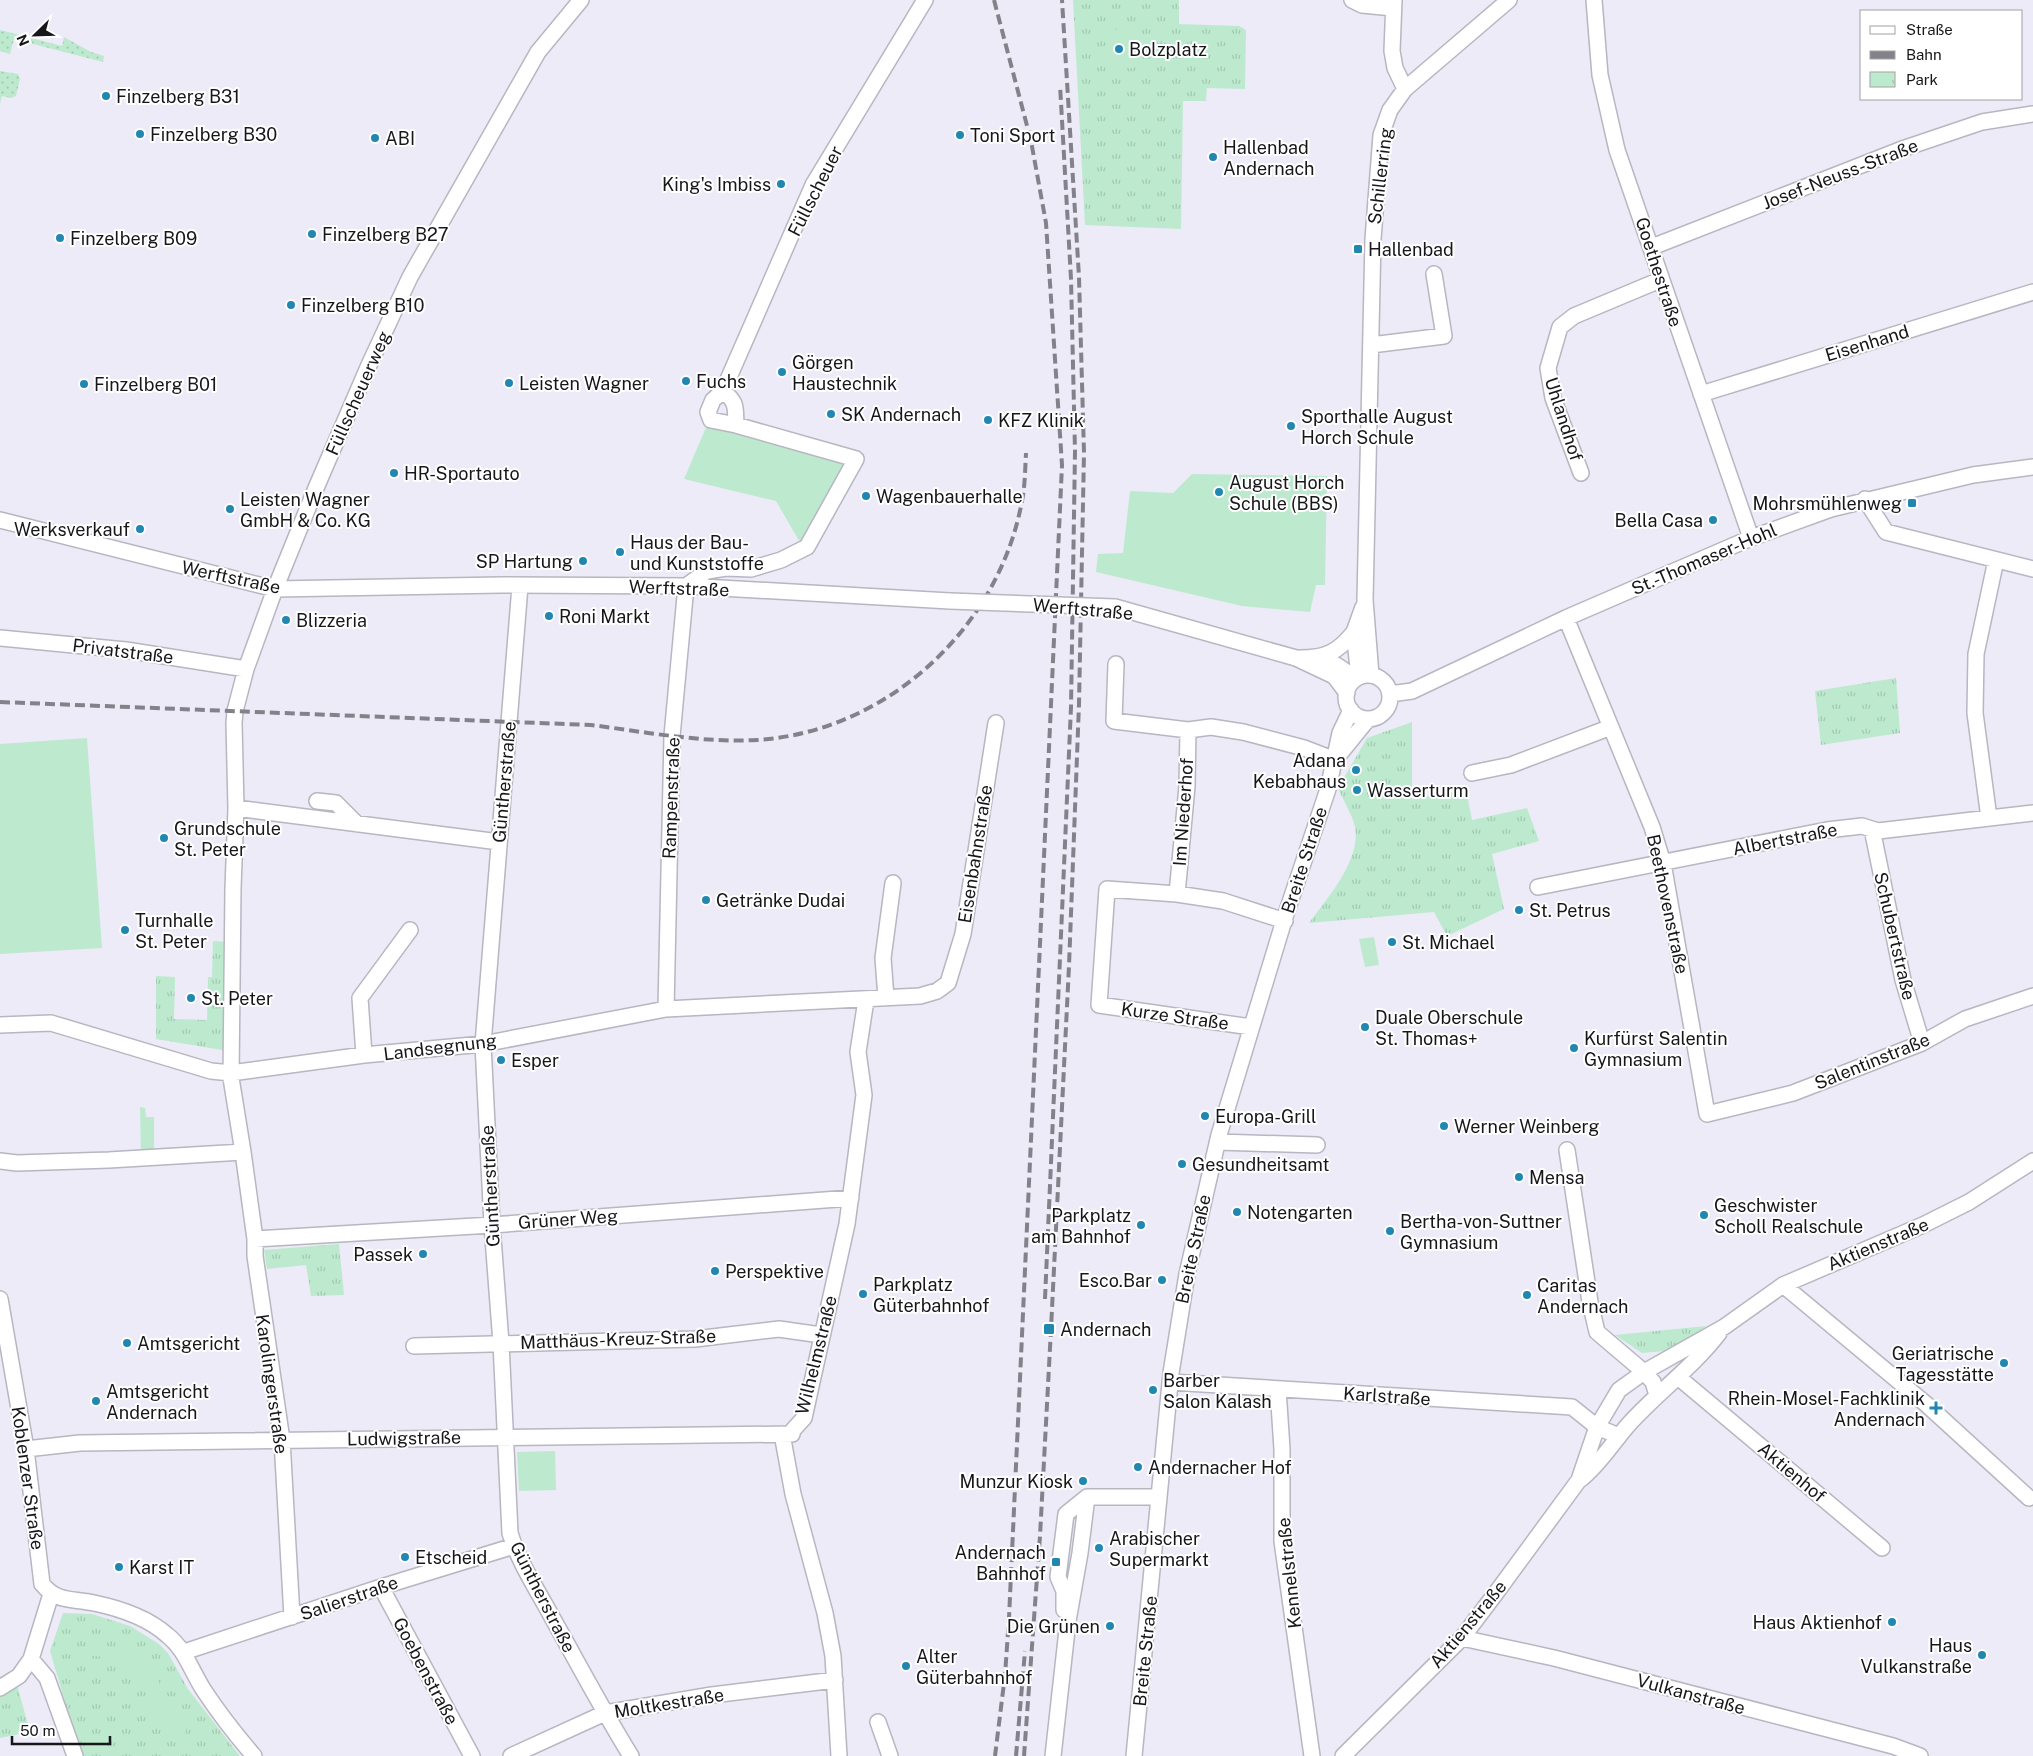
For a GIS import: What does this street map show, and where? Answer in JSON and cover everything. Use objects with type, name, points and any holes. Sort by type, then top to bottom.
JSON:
[{"type":"street","name":"Füllscheuerweg","points":[[275,589],[368,365],[410,277],[538,52],[581,0]]},
{"type":"street","name":"Füllscheuer","points":[[686,586],[707,571],[726,568],[751,569],[781,560],[807,546],[856,459],[736,425],[711,420],[708,412],[713,400],[723,391],[813,185],[925,0]]},
{"type":"street","points":[[1352,0],[1362,5],[1393,4],[1392,51],[1395,68],[1404,89]]},
{"type":"street","name":"Schillerring","points":[[1362,677],[1373,239],[1381,135],[1390,110],[1404,89],[1509,0]]},
{"type":"street","name":"Goethestraße","points":[[1594,0],[1600,76],[1616,150],[1652,247],[1660,280],[1751,538]]},
{"type":"street","name":"Josef-Neuss-Straße","points":[[1652,247],[1906,148],[1982,122],[2033,114]]},
{"type":"street","points":[[1371,345],[1444,336],[1434,274]]},
{"type":"street","name":"Uhlandhof","points":[[1582,473],[1553,398],[1548,368],[1560,327],[1574,316],[1660,280]]},
{"type":"street","name":"Eisenhand","points":[[1701,394],[2033,292]]},
{"type":"street","points":[[723,391],[733,399],[736,410],[736,425]]},
{"type":"street","name":"St.-Thomaser-Hohl","points":[[1390,694],[1412,691],[1566,618],[1751,538],[1831,508],[1973,475],[2033,467]]},
{"type":"street","points":[[1865,499],[1886,532],[2033,569]]},
{"type":"street","name":"Werftstraße","points":[[0,520],[275,589],[686,586],[1126,609],[1296,658],[1334,676],[1347,693]]},
{"type":"street","points":[[1989,818],[1975,713],[1976,654],[1996,560]]},
{"type":"street","name":"Güntherstraße","points":[[520,586],[483,1044],[510,1533],[514,1546],[605,1713],[631,1756]]},
{"type":"street","name":"Rampenstraße","points":[[666,1010],[672,736],[686,586]]},
{"type":"street","name":"Karolingerstraße","points":[[275,589],[246,669],[235,711],[236,808],[233,888],[232,1073],[255,1239],[255,1256],[282,1440],[292,1617]]},
{"type":"street","name":"Schillerring","points":[[1296,658],[1318,658],[1327,655],[1338,647],[1354,632],[1365,600]]},
{"type":"street","name":"Beethovenstraße","points":[[1566,618],[1652,827],[1663,863],[1707,1114]]},
{"type":"street","name":"Schillerring","points":[[1354,632],[1362,677]]},
{"type":"street","name":"Privatstraße","points":[[0,638],[126,650],[246,669]]},
{"type":"street","points":[[1318,658],[1341,666],[1362,677],[1381,679],[1387,685],[1390,694],[1387,708],[1382,714],[1368,719],[1359,717],[1351,710],[1347,703],[1347,693],[1350,685],[1362,677]]},
{"type":"street","points":[[1116,664],[1114,721],[1188,730],[1211,728],[1243,732],[1304,748],[1330,758]]},
{"type":"street","name":"Breite Straße","points":[[1134,1756],[1170,1382],[1180,1308],[1218,1142],[1284,921],[1328,789],[1330,758],[1351,710]]},
{"type":"street","name":"Breite Straße","points":[[1330,758],[1368,719]]},
{"type":"street","name":"Eisenbahnstraße","points":[[948,983],[962,934],[996,724]]},
{"type":"street","points":[[1472,773],[1511,765],[1611,727]]},
{"type":"street","name":"Im Niederhof","points":[[1178,894],[1187,786],[1188,730]]},
{"type":"street","points":[[317,801],[336,803],[358,824]]},
{"type":"street","points":[[236,808],[499,842]]},
{"type":"street","name":"Albertstraße","points":[[1538,887],[1827,830],[1862,826],[1878,831],[2033,813]]},
{"type":"street","name":"Schubertstraße","points":[[1872,829],[1903,980],[1922,1043]]},
{"type":"street","points":[[886,998],[883,958],[893,883]]},
{"type":"street","name":"Kurze Straße","points":[[1178,894],[1107,889],[1099,1005],[1251,1027]]},
{"type":"street","points":[[1178,894],[1223,901],[1284,921]]},
{"type":"street","points":[[364,1056],[360,998],[410,930]]},
{"type":"street","name":"Landsegnung","points":[[0,1025],[51,1023],[211,1071],[232,1073],[364,1056],[483,1044],[666,1010],[920,996],[938,992],[948,983]]},
{"type":"street","name":"Salentinstraße","points":[[1707,1114],[1793,1093],[1922,1043],[1965,1019],[2033,996]]},
{"type":"street","name":"Wilhelmstraße","points":[[839,1756],[836,1680],[833,1656],[825,1613],[793,1494],[782,1434],[792,1434],[793,1430],[804,1418],[821,1335],[848,1224],[864,1095],[858,1052],[866,1000]]},
{"type":"street","points":[[1218,1142],[1317,1145]]},
{"type":"street","points":[[1567,1150],[1590,1302],[1597,1332],[1644,1372],[1653,1382],[1657,1395]]},
{"type":"street","points":[[0,1161],[17,1163],[109,1160],[243,1152]]},
{"type":"street","name":"Aktienstraße","points":[[1579,1480],[1597,1427],[1619,1390],[1644,1372],[1724,1326],[1783,1285],[1923,1225],[1969,1202],[2033,1161]]},
{"type":"street","name":"Grüner Weg","points":[[255,1239],[492,1225],[851,1198]]},
{"type":"street","points":[[1783,1285],[1926,1404],[2029,1498]]},
{"type":"street","name":"Koblenzer Straße","points":[[0,1299],[26,1449],[42,1584],[51,1594]]},
{"type":"street","name":"Aktienstraße","points":[[1343,1756],[1462,1638],[1579,1480],[1592,1470],[1619,1436],[1657,1395],[1709,1346],[1724,1326]]},
{"type":"street","name":"Matthäus-Kreuz-Straße","points":[[414,1346],[695,1339],[779,1329],[821,1335]]},
{"type":"street","name":"Aktienhof","points":[[1678,1377],[1882,1548]]},
{"type":"street","name":"Karlstraße","points":[[1170,1382],[1572,1407],[1597,1427]]},
{"type":"street","name":"Kennelstraße","points":[[1278,1389],[1282,1450],[1282,1541],[1312,1756]]},
{"type":"street","points":[[1597,1427],[1619,1436]]},
{"type":"street","name":"Ludwigstraße","points":[[26,1449],[80,1443],[782,1434]]},
{"type":"street","points":[[1053,1756],[1068,1621],[1063,1607],[1064,1591],[1058,1576],[1066,1514],[1087,1497],[1159,1497]]},
{"type":"street","name":"Salierstraße","points":[[184,1652],[381,1587],[514,1546]]},
{"type":"street","name":"Goebenstraße","points":[[381,1587],[472,1756]]},
{"type":"street","points":[[0,1688],[19,1676],[31,1659],[51,1594],[63,1599],[94,1603],[125,1611],[167,1634],[184,1652],[204,1690],[254,1756]]},
{"type":"street","name":"Vulkanstraße","points":[[1462,1638],[1554,1658],[1893,1746],[1920,1756]]},
{"type":"street","points":[[31,1659],[47,1678],[75,1756]]},
{"type":"street","name":"Moltkestraße","points":[[511,1756],[605,1713],[712,1695],[836,1680]]},
{"type":"street","points":[[878,1722],[890,1756]]},
{"type":"green space","points":[[1073,0],[1179,0],[1179,24],[1239,26],[1246,30],[1245,89],[1207,88],[1206,101],[1183,101],[1181,229],[1085,225]]},
{"type":"green space","name":"Bolzplatz","points":[[1131,29],[1132,68],[1107,69],[1106,30]]},
{"type":"green space","points":[[0,30],[62,46],[64,37],[91,52],[104,56],[103,62],[14,39],[10,54],[0,51]]},
{"type":"green space","points":[[0,71],[18,74],[20,79],[16,96],[11,98],[2,96],[0,104]]},
{"type":"green space","points":[[707,425],[850,462],[801,544],[776,501],[684,479]]},
{"type":"green space","points":[[1192,474],[1327,476],[1325,585],[1316,585],[1310,612],[1242,606],[1096,572],[1098,554],[1123,553],[1130,491],[1173,493]]},
{"type":"green space","points":[[1896,678],[1900,733],[1821,745],[1815,691]]},
{"type":"green space","points":[[1412,722],[1412,799],[1466,790],[1472,820],[1527,808],[1539,841],[1492,854],[1504,909],[1447,936],[1434,912],[1309,923],[1341,878],[1348,865],[1356,840],[1355,827],[1350,812],[1338,788],[1367,738]]},
{"type":"green space","points":[[87,738],[102,948],[0,954],[0,744]]},
{"type":"green space","points":[[1374,937],[1379,965],[1365,967],[1359,939]]},
{"type":"green space","points":[[213,941],[230,942],[228,1051],[156,1039],[156,976],[175,977],[174,1019],[207,1020],[208,977],[212,977]]},
{"type":"green space","points":[[140,1107],[145,1108],[146,1117],[154,1117],[154,1152],[141,1153]]},
{"type":"green space","points":[[339,1244],[344,1295],[311,1296],[306,1265],[267,1269],[264,1250]]},
{"type":"green space","points":[[1706,1326],[1677,1350],[1642,1353],[1615,1335]]},
{"type":"green space","points":[[555,1451],[556,1490],[519,1491],[517,1452]]},
{"type":"green space","points":[[63,1613],[92,1614],[130,1626],[159,1644],[168,1653],[188,1689],[240,1756],[83,1756],[81,1745],[66,1715],[61,1688],[50,1651]]},
{"type":"green space","points":[[91,1645],[140,1654],[156,1666],[160,1687],[183,1717],[187,1726],[181,1746],[168,1733],[159,1728],[145,1688],[130,1667],[112,1658],[77,1656],[80,1648]]},
{"type":"green space","points":[[16,1681],[30,1732],[0,1738],[0,1682]]},
{"type":"railway","points":[[994,0],[1031,141],[1046,223],[1062,465],[1009,1618],[1005,1675],[995,1756]]},
{"type":"railway","points":[[1024,1756],[1040,1536],[1051,1329],[1069,966],[1079,704],[1084,453],[1079,277],[1062,0]]},
{"type":"railway","points":[[1045,1299],[1071,707],[1075,451],[1071,279],[1060,85]]},
{"type":"railway","points":[[0,702],[591,725],[674,736],[736,741],[804,733],[849,718],[890,695],[928,667],[960,633],[987,594],[1008,552],[1021,506],[1025,480],[1026,453]]},
{"type":"railway","points":[[1016,1756],[1025,1651]]},
{"type":"place","name":"Bolzplatz","points":[[1119,49]]},
{"type":"place","name":"Finzelberg B31","points":[[106,96]]},
{"type":"place","name":"Finzelberg B30","points":[[140,134]]},
{"type":"place","name":"Toni Sport","points":[[960,135]]},
{"type":"place","name":"ABI","points":[[375,138]]},
{"type":"place","name":"Hallenbad Andernach","points":[[1213,157]]},
{"type":"place","name":"King's Imbiss","points":[[781,184]]},
{"type":"place","name":"Finzelberg B27","points":[[312,234]]},
{"type":"place","name":"Finzelberg B09","points":[[60,238]]},
{"type":"place","name":"Hallenbad","points":[[1358,249]]},
{"type":"place","name":"Finzelberg B10","points":[[291,305]]},
{"type":"place","name":"Görgen Haustechnik","points":[[782,372]]},
{"type":"place","name":"Fuchs","points":[[686,381]]},
{"type":"place","name":"Leisten Wagner","points":[[509,383]]},
{"type":"place","name":"Finzelberg B01","points":[[84,384]]},
{"type":"place","name":"SK Andernach","points":[[831,414]]},
{"type":"place","name":"KFZ Klinik","points":[[988,420]]},
{"type":"place","name":"Sporthalle August Horch Schule","points":[[1291,426]]},
{"type":"place","name":"HR-Sportauto","points":[[394,473]]},
{"type":"place","name":"August Horch Schule (BBS)","points":[[1219,492]]},
{"type":"place","name":"Wagenbauerhalle","points":[[866,496]]},
{"type":"place","name":"Mohrsmühlenweg","points":[[1912,503]]},
{"type":"place","name":"Leisten Wagner GmbH & Co. KG","points":[[230,509]]},
{"type":"place","name":"Bella Casa","points":[[1713,520]]},
{"type":"place","name":"Werksverkauf","points":[[140,529]]},
{"type":"place","name":"Haus der Bau- und Kunststoffe","points":[[620,552]]},
{"type":"place","name":"SP Hartung","points":[[583,561]]},
{"type":"place","name":"Roni Markt","points":[[549,616]]},
{"type":"place","name":"Blizzeria","points":[[286,620]]},
{"type":"place","name":"Adana Kebabhaus","points":[[1356,770]]},
{"type":"place","name":"Wasserturm","points":[[1357,790]]},
{"type":"place","name":"Grundschule St. Peter","points":[[164,838]]},
{"type":"place","name":"Getränke Dudai","points":[[706,900]]},
{"type":"place","name":"St. Petrus","points":[[1519,910]]},
{"type":"place","name":"Turnhalle St. Peter","points":[[125,930]]},
{"type":"place","name":"St. Michael","points":[[1392,942]]},
{"type":"place","name":"St. Peter","points":[[191,998]]},
{"type":"place","name":"Duale Oberschule St. Thomas+","points":[[1365,1027]]},
{"type":"place","name":"Kurfürst Salentin Gymnasium","points":[[1574,1048]]},
{"type":"place","name":"Esper","points":[[501,1060]]},
{"type":"place","name":"Europa-Grill","points":[[1205,1116]]},
{"type":"place","name":"Werner Weinberg","points":[[1444,1126]]},
{"type":"place","name":"Gesundheitsamt","points":[[1182,1164]]},
{"type":"place","name":"Mensa","points":[[1519,1177]]},
{"type":"place","name":"Notengarten","points":[[1237,1212]]},
{"type":"place","name":"Geschwister Scholl Realschule","points":[[1704,1215]]},
{"type":"place","name":"Parkplatz am Bahnhof","points":[[1141,1225]]},
{"type":"place","name":"Bertha-von-Suttner Gymnasium","points":[[1390,1231]]},
{"type":"place","name":"Passek","points":[[423,1254]]},
{"type":"place","name":"Perspektive","points":[[715,1271]]},
{"type":"place","name":"Esco.Bar","points":[[1162,1280]]},
{"type":"place","name":"Parkplatz Güterbahnhof","points":[[863,1294]]},
{"type":"place","name":"Caritas Andernach","points":[[1527,1295]]},
{"type":"place","name":"Andernach","points":[[1049,1329]]},
{"type":"place","name":"Amtsgericht","points":[[127,1343]]},
{"type":"place","name":"Geriatrische Tagesstätte","points":[[2004,1363]]},
{"type":"place","name":"Barber Salon Kalash","points":[[1153,1390]]},
{"type":"place","name":"Amtsgericht Andernach","points":[[96,1401]]},
{"type":"place","name":"Rhein-Mosel-Fachklinik Andernach","points":[[1936,1408]]},
{"type":"place","name":"Andernacher Hof","points":[[1138,1467]]},
{"type":"place","name":"Munzur Kiosk","points":[[1083,1481]]},
{"type":"place","name":"Arabischer Supermarkt","points":[[1099,1548]]},
{"type":"place","name":"Etscheid","points":[[405,1557]]},
{"type":"place","name":"Andernach Bahnhof","points":[[1056,1562]]},
{"type":"place","name":"Karst IT","points":[[119,1567]]},
{"type":"place","name":"Haus Aktienhof","points":[[1892,1622]]},
{"type":"place","name":"Die Grünen","points":[[1110,1626]]},
{"type":"place","name":"Haus Vulkanstraße","points":[[1982,1655]]},
{"type":"place","name":"Alter Güterbahnhof","points":[[906,1666]]}]
